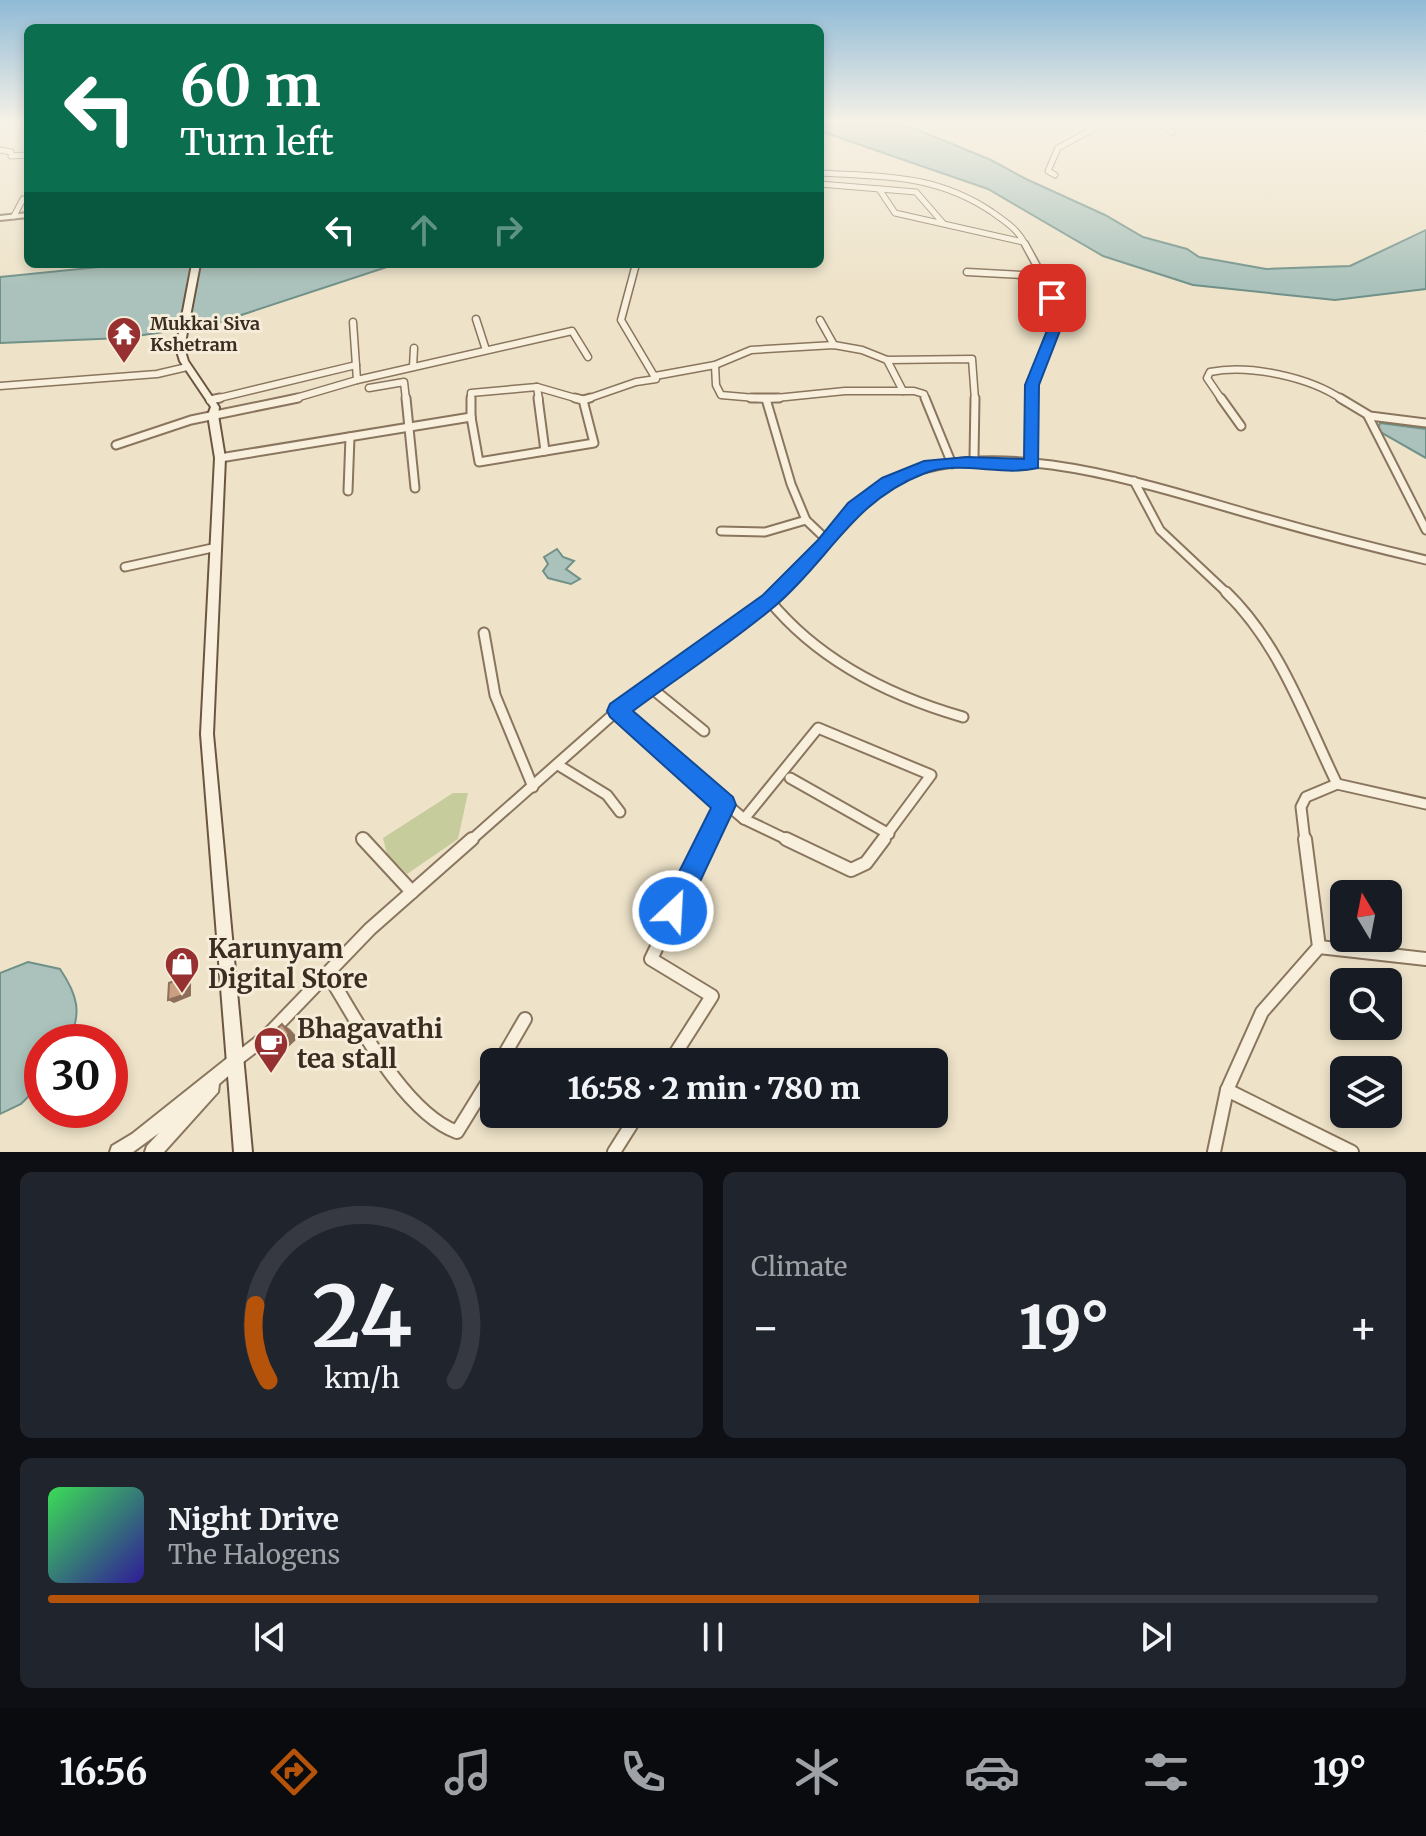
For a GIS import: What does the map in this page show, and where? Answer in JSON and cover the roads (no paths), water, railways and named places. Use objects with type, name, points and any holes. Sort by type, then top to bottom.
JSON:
[{"type":"main road","points":[[195,268],[180,348],[187,367],[215,407],[213,415],[220,458],[207,734],[243,1152]]},
{"type":"street","points":[[901,177],[965,194],[1019,231],[1052,298],[1055,328],[1032,385],[1032,464]]},
{"type":"street","points":[[824,184],[919,193],[943,223]]},
{"type":"street","points":[[879,189],[895,213],[1023,242]]},
{"type":"street","points":[[14,216],[23,199]]},
{"type":"street","points":[[0,218],[24,215]]},
{"type":"street","points":[[635,268],[621,320],[655,376]]},
{"type":"street","points":[[967,272],[1040,276]]},
{"type":"street","points":[[476,319],[486,350]]},
{"type":"street","points":[[820,320],[834,345]]},
{"type":"street","points":[[353,322],[357,380]]},
{"type":"street","points":[[116,445],[213,415],[331,391],[357,380],[573,331],[588,357]]},
{"type":"street","points":[[655,376],[715,365],[751,350],[834,345],[862,350],[887,360],[972,359],[975,377],[974,458],[977,462]]},
{"type":"street","points":[[413,367],[414,348]]},
{"type":"street","points":[[887,360],[903,391]]},
{"type":"street","points":[[210,400],[356,365]]},
{"type":"street","points":[[715,365],[716,385],[721,395],[766,399],[845,391],[924,394],[952,464]]},
{"type":"street","points":[[0,386],[157,374],[187,367]]},
{"type":"street","points":[[1241,426],[1207,378],[1210,372],[1232,370],[1331,393],[1368,416],[1426,423]]},
{"type":"street","points":[[583,400],[594,443],[479,462],[471,417],[471,393],[537,387],[583,400],[636,382],[656,379],[655,376]]},
{"type":"street","points":[[369,388],[404,382],[415,488]]},
{"type":"street","points":[[537,387],[545,451]]},
{"type":"street","points":[[766,399],[791,484],[806,520],[828,541]]},
{"type":"street","points":[[1368,416],[1426,530]]},
{"type":"street","points":[[220,458],[471,417]]},
{"type":"street","points":[[348,491],[350,437]]},
{"type":"street","points":[[118,1152],[138,1140],[266,1037],[412,892],[617,711],[769,600],[828,541],[854,507],[888,482],[924,467],[977,462],[1032,464],[1114,475],[1356,544],[1426,560]]},
{"type":"street","points":[[1134,481],[1160,530],[1248,613],[1267,638],[1337,784]]},
{"type":"street","points":[[721,531],[741,534],[792,528],[806,520]]},
{"type":"street","points":[[125,567],[217,547]]},
{"type":"street","points":[[769,600],[778,613],[841,665],[930,710],[963,717]]},
{"type":"street","points":[[484,633],[489,643],[488,663],[494,695],[533,787]]},
{"type":"street","points":[[650,687],[704,731]]},
{"type":"street","points":[[617,711],[744,819],[851,870],[866,863],[931,775],[818,728],[744,819]]},
{"type":"street","points":[[558,765],[607,795],[620,812]]},
{"type":"street","points":[[790,778],[889,834]]},
{"type":"street","points":[[1214,1152],[1227,1090],[1262,1012],[1319,947],[1301,807],[1306,797],[1337,784],[1426,804]]},
{"type":"street","points":[[679,1048],[712,996],[651,959],[725,805]]},
{"type":"street","points":[[362,838],[412,892]]},
{"type":"street","points":[[1319,947],[1426,959]]},
{"type":"street","points":[[328,974],[413,1100],[444,1129],[457,1132],[480,1095]]},
{"type":"street","points":[[508,1048],[525,1019]]},
{"type":"street","points":[[153,1152],[235,1061]]},
{"type":"street","points":[[1227,1090],[1352,1152]]},
{"type":"street","points":[[614,1152],[629,1128]]},
{"type":"water","points":[[953,177],[1022,177],[1105,215],[1143,237],[1187,249],[1199,257],[1266,269],[1350,266],[1426,230],[1426,289],[1335,300],[1193,285],[1103,256],[988,189]]},
{"type":"water","points":[[89,268],[384,268],[211,325],[123,338],[0,343],[0,277]]},
{"type":"water","points":[[1380,423],[1426,429],[1426,458],[1377,430]]},
{"type":"water","points":[[557,549],[563,557],[574,561],[566,569],[580,579],[571,584],[548,578],[543,571],[548,564],[544,557]]},
{"type":"water","points":[[28,962],[60,969],[71,987],[77,1013],[75,1024],[24,1024],[24,1101],[0,1114],[0,973]]},
{"type":"place","name":"Mukkai Siva Kshetram","points":[[124,365]]},
{"type":"place","name":"Karunyam Digital Store","points":[[182,995]]},
{"type":"place","name":"Bhagavathi tea stall","points":[[271,1075]]}]
